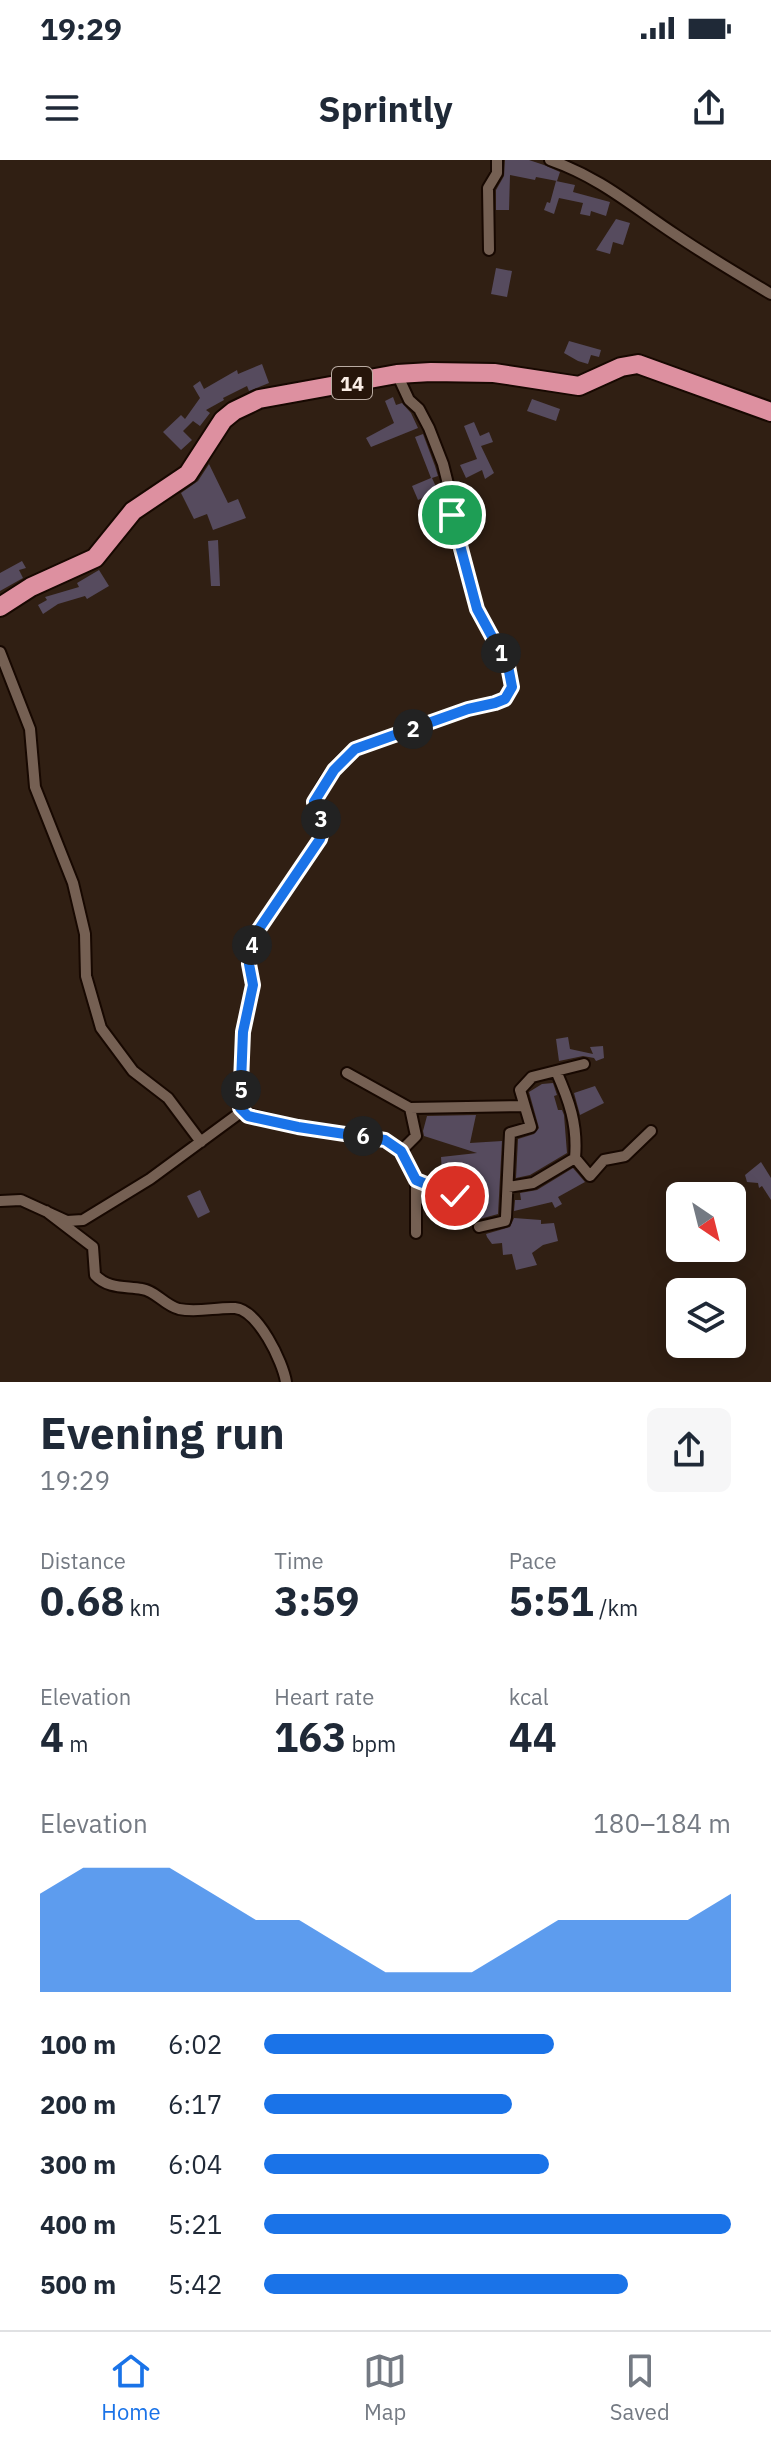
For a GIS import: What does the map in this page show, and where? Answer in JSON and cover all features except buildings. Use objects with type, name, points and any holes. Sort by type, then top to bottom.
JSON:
[{"type":"highway","name":"14","points":[[0,607],[31,587],[95,558],[133,511],[188,474],[215,429],[234,411],[272,396],[397,374],[494,373],[579,386],[621,367],[638,364],[771,412]]},
{"type":"street","points":[[489,250],[488,195],[489,185],[497,173],[497,160]]},
{"type":"street","points":[[550,160],[581,171],[622,195],[675,234],[771,294]]},
{"type":"street","points":[[241,1112],[243,1032],[253,985],[249,964],[251,947],[259,929],[320,839],[324,824],[314,805],[319,793],[334,770],[355,749],[468,709],[495,703],[505,699],[512,687],[508,666],[477,609],[452,524],[453,504],[443,464],[429,428],[419,409],[409,400],[397,374]]},
{"type":"street","points":[[0,652],[30,729],[35,787],[73,883],[85,934],[86,976],[101,1028],[133,1071],[168,1098],[201,1142]]},
{"type":"street","points":[[479,1227],[505,1221],[510,1133],[531,1127],[520,1090],[532,1077],[584,1064]]},
{"type":"street","points":[[556,1071],[572,1107],[577,1142],[575,1158],[590,1176],[604,1160],[625,1156],[651,1131]]},
{"type":"street","points":[[347,1073],[410,1108],[524,1106]]},
{"type":"street","points":[[401,1151],[416,1136],[410,1108]]},
{"type":"street","points":[[0,1201],[21,1200],[67,1221],[83,1220],[150,1179],[241,1112]]},
{"type":"street","points":[[241,1112],[298,1127],[385,1140],[401,1151],[416,1180],[416,1233]]},
{"type":"street","points":[[508,1187],[533,1183],[575,1158]]},
{"type":"street","points":[[416,1180],[455,1196],[477,1195]]},
{"type":"street","points":[[46,1211],[93,1247],[95,1275],[108,1284],[149,1291],[166,1304],[182,1309],[236,1308],[245,1312],[276,1351],[286,1382]]},
{"type":"route","points":[[452,515],[452,524],[482,623],[513,679],[510,693],[495,703],[468,709],[355,749],[343,758],[316,797],[316,810],[324,824],[320,839],[259,929],[251,947],[249,964],[253,985],[244,1022],[240,1108],[248,1116],[385,1140],[401,1151],[416,1180],[455,1196]]}]
